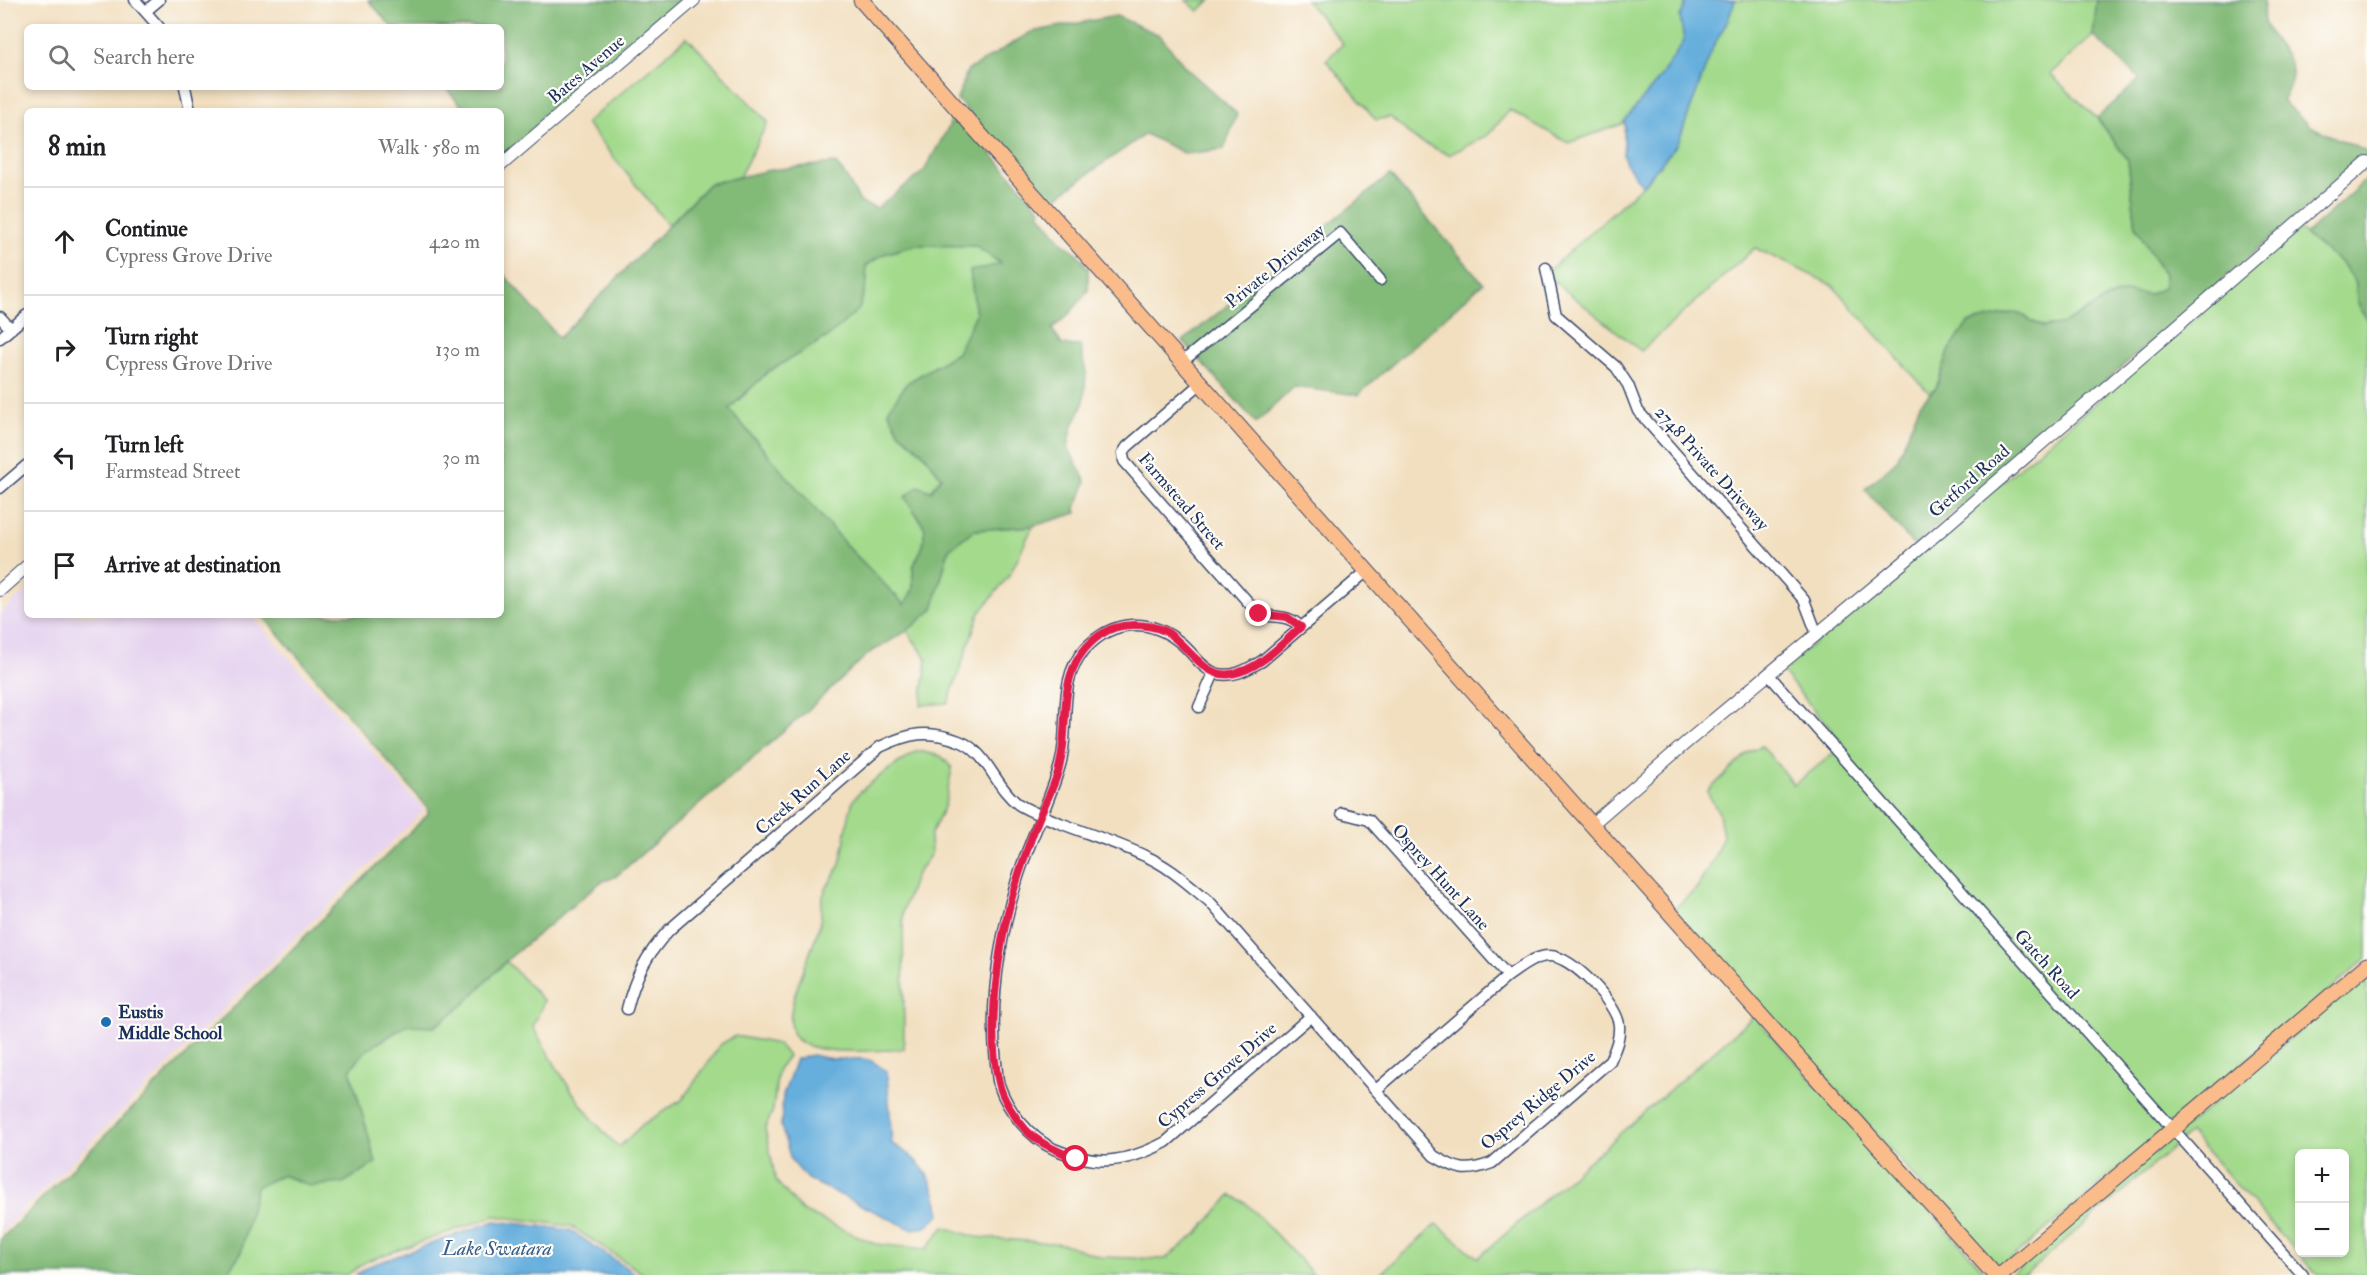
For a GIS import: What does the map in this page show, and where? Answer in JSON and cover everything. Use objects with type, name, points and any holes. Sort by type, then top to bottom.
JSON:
[{"type":"main road","points":[[861,0],[1874,1142],[1995,1275]]},
{"type":"main road","points":[[2001,1275],[2367,965]]},
{"type":"street","points":[[135,0],[157,24]]},
{"type":"street","points":[[146,11],[159,0]]},
{"type":"street","name":"Bates Avenue","points":[[504,162],[694,0]]},
{"type":"street","points":[[186,90],[189,108]]},
{"type":"street","name":"Getford Road","points":[[1592,824],[2138,361],[2367,162]]},
{"type":"street","name":"Private Driveway","points":[[1182,362],[1340,234],[1380,280]]},
{"type":"street","name":"2748 Private Driveway","points":[[1546,268],[1556,315],[1616,367],[1628,385],[1638,411],[1804,600],[1817,634]]},
{"type":"street","points":[[0,317],[10,329]]},
{"type":"street","points":[[0,338],[24,317]]},
{"type":"street","name":"Farmstead Street","points":[[1201,383],[1127,447],[1123,453],[1124,461],[1255,610],[1265,616],[1287,617],[1301,627]]},
{"type":"street","points":[[0,488],[24,468]]},
{"type":"street","points":[[0,590],[24,569]]},
{"type":"street","points":[[1199,706],[1214,673],[1228,675],[1246,671],[1262,661],[1367,571]]},
{"type":"street","name":"Cypress Grove Drive","points":[[1214,673],[1164,631],[1143,625],[1124,625],[1102,634],[1085,649],[1073,666],[1066,687],[1064,751],[1017,880],[999,959],[993,1038],[999,1084],[1010,1107],[1026,1130],[1047,1146],[1076,1159],[1107,1161],[1140,1156],[1166,1142],[1311,1016]]},
{"type":"street","name":"Gatch Road","points":[[1768,674],[2303,1275]]},
{"type":"street","name":"Creek Run Lane","points":[[627,1010],[634,982],[652,948],[669,930],[880,747],[906,735],[932,734],[961,741],[982,758],[1007,794],[1019,804],[1040,815]]},
{"type":"street","name":"Osprey Hunt Lane","points":[[1342,813],[1369,820],[1508,976]]},
{"type":"street","name":"Osprey Ridge Drive","points":[[1040,815],[1148,856],[1181,878],[1209,901],[1434,1156],[1454,1167],[1473,1170],[1492,1163],[1610,1061],[1618,1044],[1619,1024],[1612,1004],[1569,961],[1550,956],[1530,961],[1508,976],[1376,1090]]},
{"type":"shaded area","name":"Eustis Middle School","points":[[24,593],[24,618],[254,618],[424,810],[0,1233],[0,613]]},
{"type":"green space","points":[[368,0],[685,0],[504,155],[504,108],[463,108],[448,90],[504,90],[504,24],[389,24]]},
{"type":"green space","points":[[1186,0],[1211,0],[1198,11]]},
{"type":"green space","points":[[1306,0],[1687,0],[1680,17],[1685,41],[1656,83],[1622,124],[1568,143],[1510,110],[1488,135],[1449,155],[1415,139],[1390,117],[1376,120],[1326,60],[1343,44]]},
{"type":"green space","points":[[1735,0],[2097,0],[2093,36],[2050,74],[2097,118],[2128,160],[2136,227],[2164,275],[2164,288],[2147,295],[2128,292],[2114,295],[2061,325],[2043,327],[2016,312],[1949,351],[1936,388],[1930,394],[1832,285],[1755,248],[1641,351],[1545,274],[1645,183],[1678,143],[1713,47],[1728,20]]},
{"type":"green space","points":[[2097,0],[2264,0],[2265,24],[2291,67],[2292,76],[2282,101],[2310,126],[2367,152],[2367,155],[1914,546],[1865,489],[1897,460],[1920,404],[1936,388],[1949,351],[1968,323],[2016,312],[2043,327],[2061,325],[2114,295],[2128,292],[2148,295],[2164,288],[2164,275],[2136,227],[2128,160],[2097,118],[2140,79],[2093,36]]},
{"type":"green space","points":[[1116,16],[1160,35],[1185,67],[1237,114],[1224,149],[1186,154],[1145,134],[1072,185],[1049,204],[957,99],[967,71],[1031,32]]},
{"type":"green space","points":[[687,37],[768,122],[739,177],[709,184],[668,225],[586,123]]},
{"type":"green space","points":[[954,111],[1041,210],[1039,213],[1063,243],[1077,253],[1088,269],[1088,291],[1071,312],[1052,329],[1062,345],[1080,346],[1086,372],[1084,402],[1072,427],[1068,447],[1086,482],[1076,508],[1077,513],[1033,526],[974,530],[949,549],[933,609],[907,631],[868,654],[806,712],[615,877],[601,882],[507,960],[464,1004],[434,1027],[407,1025],[365,1051],[350,1070],[376,1163],[343,1183],[311,1186],[282,1175],[256,1187],[241,1253],[225,1275],[0,1275],[0,1240],[428,814],[427,807],[265,618],[504,618],[504,274],[559,338],[709,184],[770,170],[835,163],[845,175],[861,203],[877,208],[924,171],[949,126]],"holes":[[[916,245],[976,246],[1001,264],[970,271],[976,314],[957,353],[907,383],[888,410],[899,432],[925,455],[941,477],[931,491],[918,486],[905,497],[925,528],[923,546],[913,567],[913,589],[905,605],[845,544],[729,409],[769,371],[829,336],[859,309],[867,283],[866,266],[884,254]]]},
{"type":"green space","points":[[1390,175],[1483,283],[1358,395],[1294,387],[1256,423],[1183,341]]},
{"type":"green space","points":[[2367,179],[2367,319],[2357,302],[2356,284],[2343,264],[2305,235]]},
{"type":"green space","points":[[2299,229],[2343,264],[2356,284],[2357,302],[2367,319],[2367,958],[1998,1270],[1674,909],[1696,889],[1713,861],[1723,836],[1719,813],[1707,792],[1750,751],[1762,746],[1794,785],[1844,745],[1781,671]]},
{"type":"green space","points":[[916,245],[976,246],[1002,265],[970,271],[976,314],[967,336],[957,353],[907,383],[899,432],[925,455],[941,477],[931,491],[906,497],[925,528],[923,546],[913,567],[913,589],[904,605],[845,544],[729,409],[769,371],[829,336],[867,283],[866,266],[884,254]]},
{"type":"green space","points":[[1033,526],[1010,574],[979,614],[948,703],[921,705],[927,659],[907,631],[933,608],[949,549],[974,530]]},
{"type":"green space","points":[[918,751],[941,756],[952,768],[945,805],[930,836],[931,854],[915,876],[903,911],[904,1049],[828,1050],[802,1043],[794,1036],[791,1026],[794,997],[817,934],[823,896],[840,864],[853,801],[873,782]]},
{"type":"green space","points":[[506,961],[544,1001],[533,1027],[571,1091],[594,1121],[619,1147],[643,1124],[682,1100],[721,1044],[735,1036],[778,1044],[788,1056],[778,1069],[773,1110],[765,1129],[776,1181],[802,1211],[875,1244],[926,1249],[944,1227],[976,1237],[1064,1244],[1102,1257],[1165,1259],[1198,1233],[1231,1195],[1246,1203],[1314,1275],[645,1275],[571,1226],[495,1216],[367,1261],[347,1275],[225,1275],[241,1253],[255,1187],[282,1175],[311,1186],[375,1163],[350,1070],[365,1051],[407,1025],[434,1027],[464,1004]]},
{"type":"green space","points":[[2367,973],[2367,1275],[2317,1275],[2301,1257],[2349,1257],[2349,1149],[2295,1149],[2295,1250],[2190,1133],[2025,1275],[2010,1275]]},
{"type":"green space","points":[[1754,1016],[1988,1275],[1379,1275],[1437,1224],[1478,1258]]},
{"type":"water","points":[[1687,0],[1735,0],[1728,20],[1713,47],[1678,143],[1642,186],[1626,163],[1623,154],[1625,120],[1656,83],[1684,41],[1680,17]]},
{"type":"water","points":[[812,1055],[830,1059],[869,1060],[887,1073],[892,1144],[912,1157],[926,1173],[938,1203],[940,1215],[926,1227],[911,1229],[807,1179],[791,1160],[781,1126],[783,1096],[796,1059]]},
{"type":"water","name":"Lake Swatara","points":[[495,1221],[570,1230],[637,1275],[356,1275],[369,1266]]},
{"type":"place","name":"Eustis Middle School","points":[[106,1022]]},
{"type":"route","points":[[1076,1159],[1047,1146],[1026,1130],[1010,1107],[999,1084],[993,1038],[999,959],[1017,880],[1064,751],[1066,687],[1073,666],[1085,649],[1102,634],[1124,625],[1143,625],[1164,631],[1214,673],[1228,675],[1246,671],[1262,661],[1301,627],[1287,617],[1259,614]]}]
